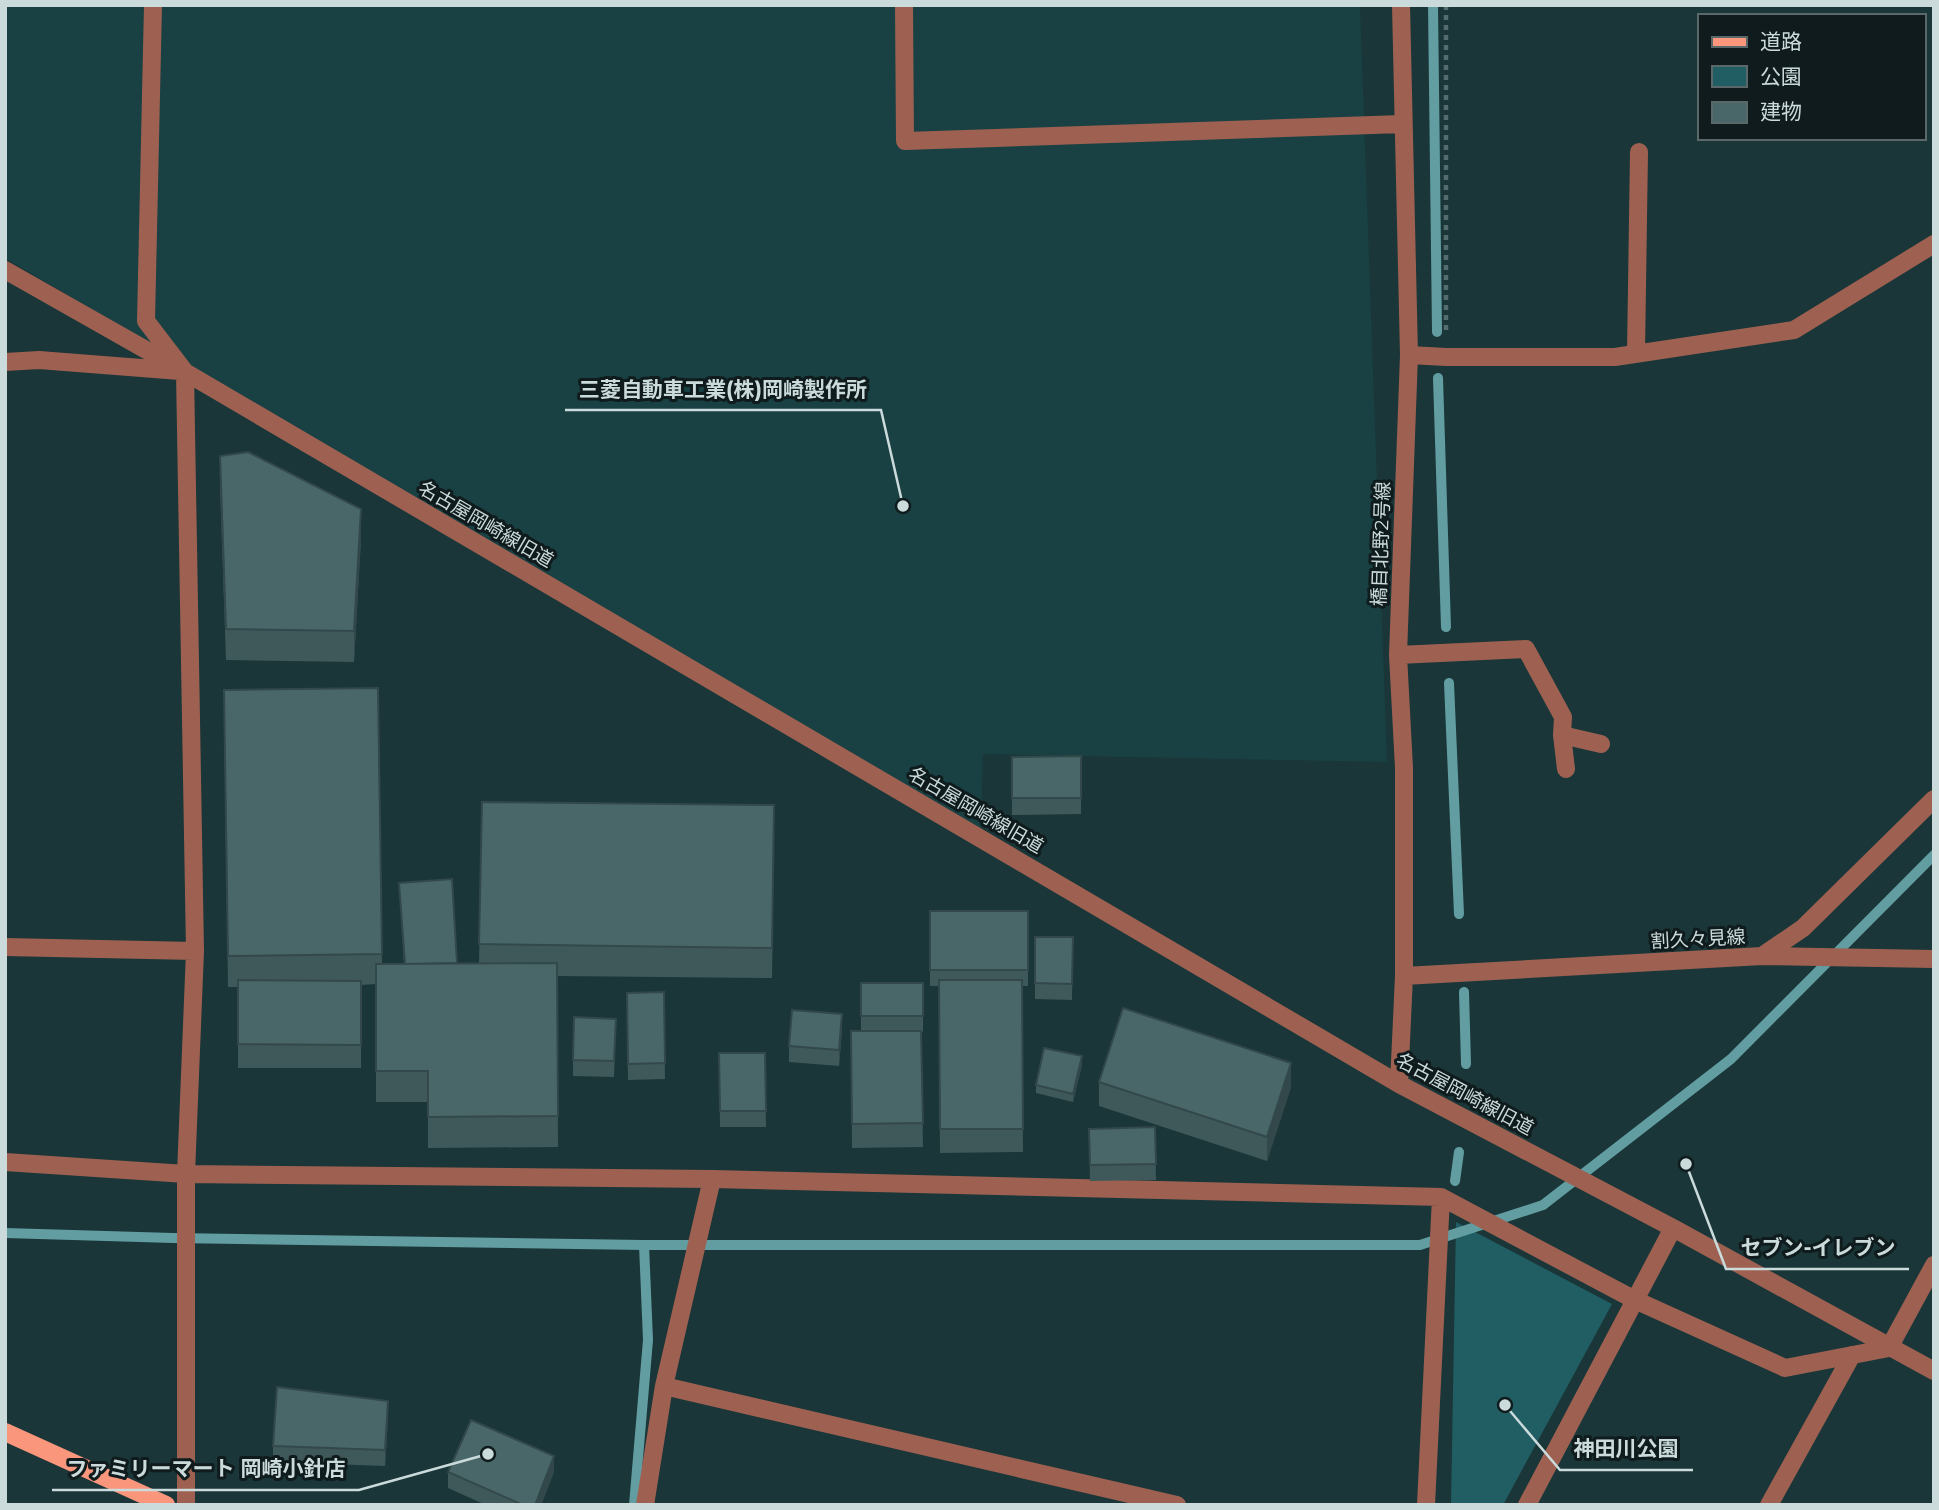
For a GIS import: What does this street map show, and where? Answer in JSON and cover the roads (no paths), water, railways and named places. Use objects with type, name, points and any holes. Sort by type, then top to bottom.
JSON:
[{"type":"main road","points":[[5,1432],[166,1505]]},
{"type":"street","points":[[153,5],[146,321],[185,372],[195,951],[186,1174],[186,1505]]},
{"type":"street","points":[[904,5],[905,141],[1402,124]]},
{"type":"street","name":"橋目北野2号線","points":[[1399,1084],[1404,976],[1404,768],[1398,655],[1409,355],[1401,5]]},
{"type":"street","points":[[1636,354],[1639,152]]},
{"type":"street","points":[[1409,355],[1615,356],[1794,330],[1934,244]]},
{"type":"street","name":"名古屋岡崎線旧道","points":[[5,270],[185,372],[1399,1084],[1673,1228],[1934,1371]]},
{"type":"street","points":[[5,362],[40,360],[185,372]]},
{"type":"street","points":[[1398,655],[1526,649],[1563,717],[1566,769]]},
{"type":"street","points":[[1562,735],[1601,744]]},
{"type":"street","name":"割久々見線","points":[[1404,976],[1762,956],[1802,928],[1934,799]]},
{"type":"street","points":[[5,947],[195,951]]},
{"type":"street","points":[[1762,956],[1934,959]]},
{"type":"street","points":[[5,1162],[186,1174],[712,1179],[1441,1197],[1635,1300],[1785,1368],[1889,1348],[1934,1265]]},
{"type":"street","points":[[645,1505],[664,1386],[712,1179]]},
{"type":"street","points":[[1426,1505],[1441,1197]]},
{"type":"street","points":[[1527,1505],[1673,1228]]},
{"type":"street","points":[[1769,1505],[1852,1355]]},
{"type":"street","points":[[664,1386],[1177,1505]]},
{"type":"waterway","points":[[1433,5],[1437,332]]},
{"type":"waterway","points":[[1438,378],[1446,627]]},
{"type":"waterway","points":[[1449,683],[1459,914]]},
{"type":"waterway","points":[[5,1233],[644,1245],[1420,1245],[1543,1205],[1731,1059],[1934,855]]},
{"type":"waterway","points":[[1464,992],[1466,1064]]},
{"type":"waterway","points":[[1455,1181],[1459,1152]]},
{"type":"waterway","points":[[634,1505],[648,1340],[644,1245]]},
{"type":"place","name":"三菱自動車工業(株)岡崎製作所","points":[[903,506]]},
{"type":"place","name":"セブン-イレブン","points":[[1686,1164]]},
{"type":"place","name":"神田川公園","points":[[1505,1405]]},
{"type":"place","name":"ファミリーマート 岡崎小針店","points":[[488,1454]]}]
